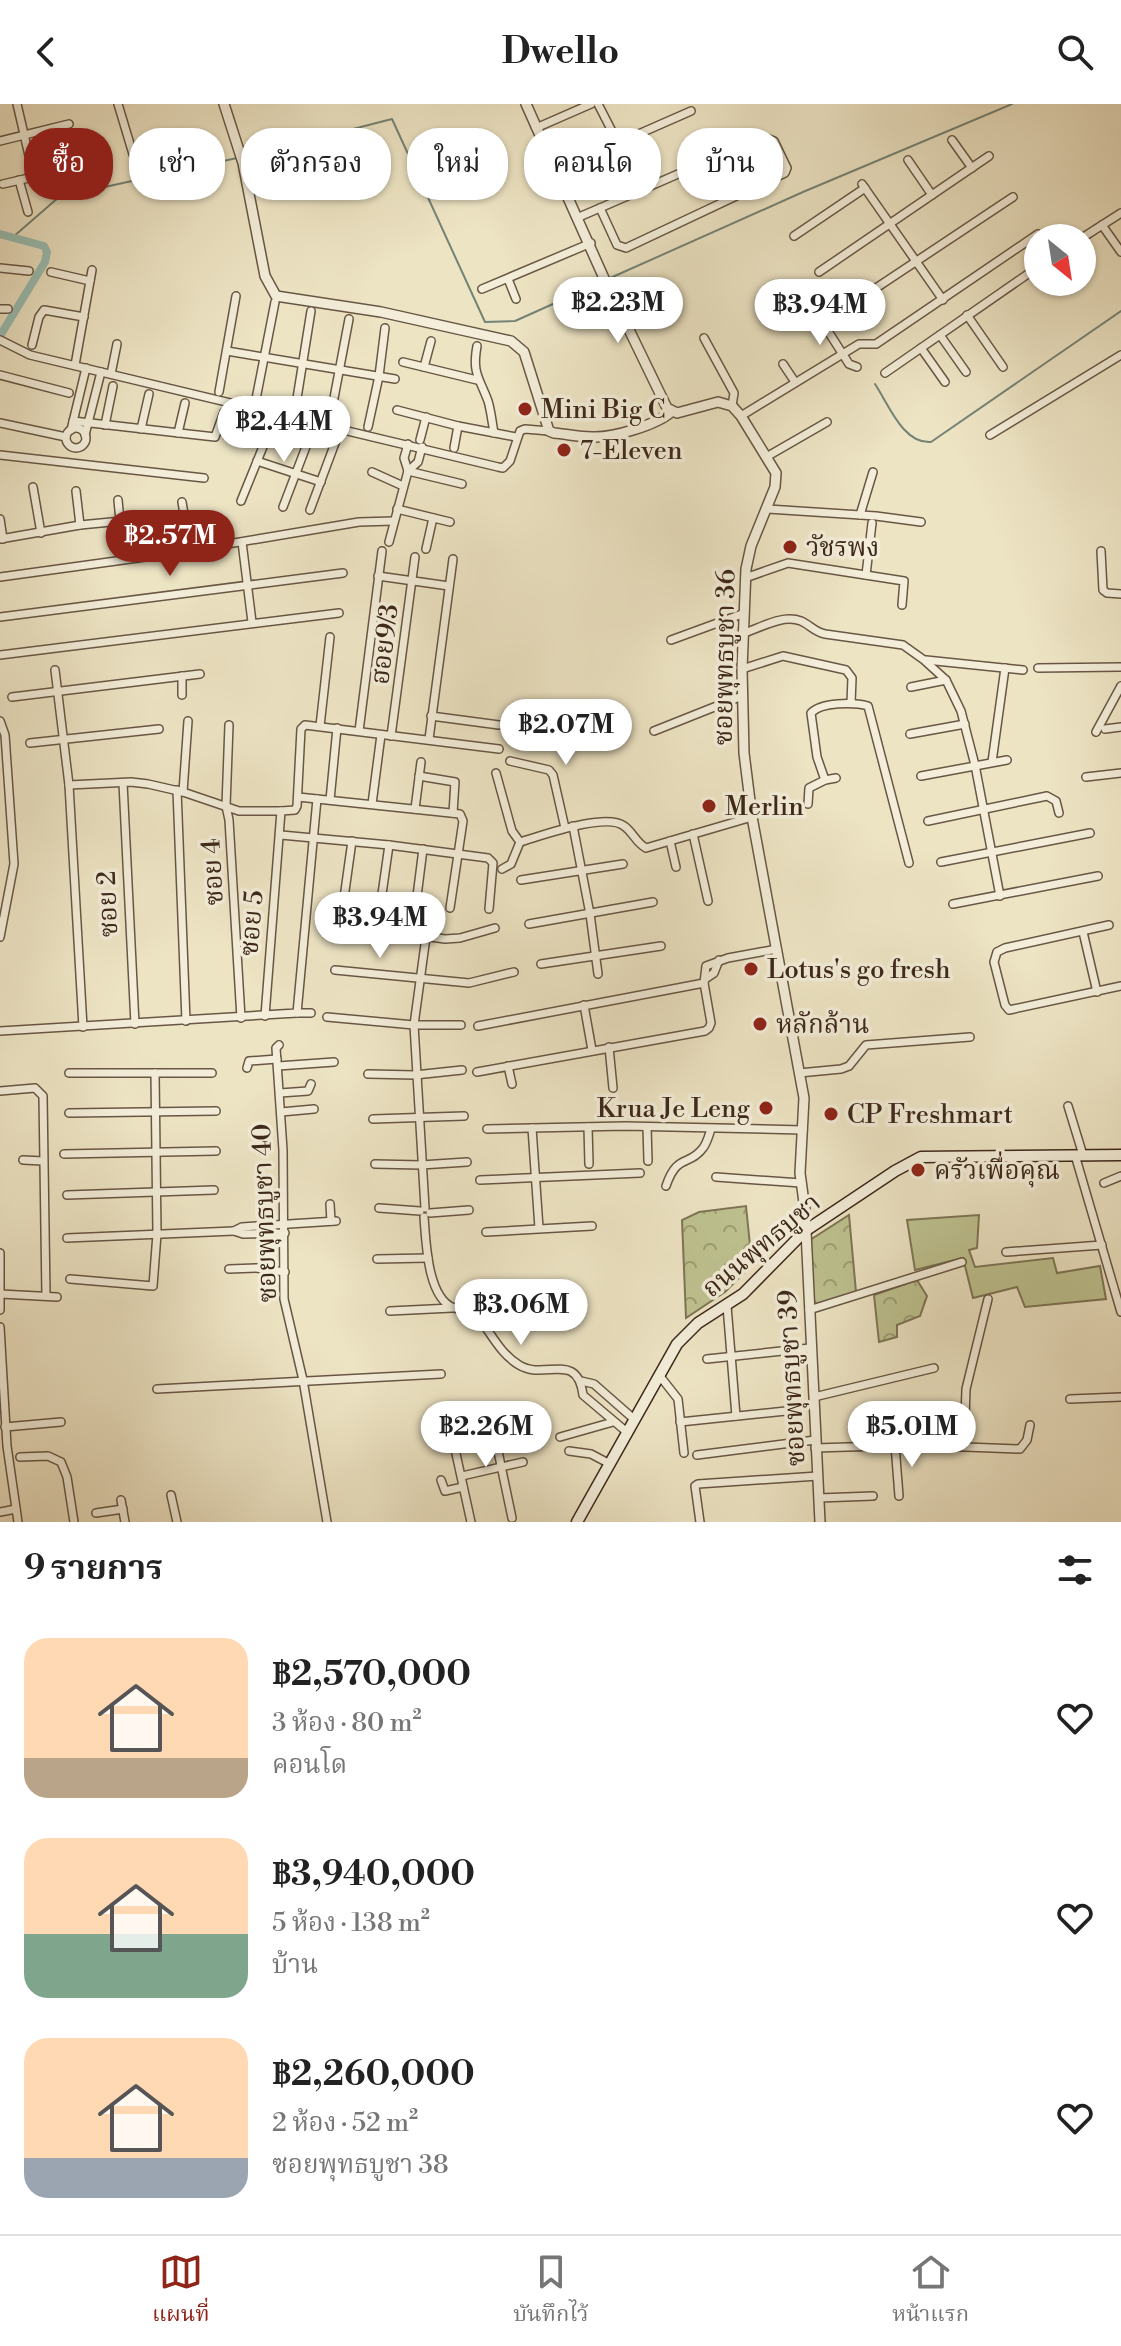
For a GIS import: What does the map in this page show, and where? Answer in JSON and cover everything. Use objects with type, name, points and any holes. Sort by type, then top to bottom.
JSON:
[{"type":"main road","name":"ถนนพุทธบูชา","points":[[577,1522],[677,1344],[687,1332],[727,1306],[805,1231],[921,1157],[1121,1155]]},
{"type":"street","points":[[0,141],[24,135],[17,104]]},
{"type":"street","points":[[118,104],[129,141]]},
{"type":"street","points":[[224,104],[243,163],[265,276],[276,296],[381,312],[511,341],[524,352],[549,431]]},
{"type":"street","points":[[526,104],[536,128],[591,104]]},
{"type":"street","points":[[560,104],[566,115]]},
{"type":"street","points":[[598,104],[610,128]]},
{"type":"street","points":[[652,128],[691,111]]},
{"type":"street","points":[[53,128],[69,124]]},
{"type":"street","points":[[579,217],[763,137],[774,141],[787,168],[779,177],[626,248],[617,245],[600,208]]},
{"type":"street","points":[[952,140],[972,168]]},
{"type":"street","points":[[819,272],[989,156]]},
{"type":"street","points":[[908,160],[932,195]]},
{"type":"street","points":[[3,184],[24,179]]},
{"type":"street","points":[[19,180],[28,212]]},
{"type":"street","points":[[794,236],[864,186],[943,300]]},
{"type":"street","points":[[846,308],[1013,197]]},
{"type":"street","points":[[571,200],[603,276],[662,400],[671,412]]},
{"type":"street","points":[[1096,229],[1121,213]]},
{"type":"street","points":[[1102,225],[1121,252]]},
{"type":"street","points":[[482,289],[591,243]]},
{"type":"street","points":[[741,416],[842,353],[859,344],[876,344],[1024,244]]},
{"type":"street","points":[[0,268],[29,271]]},
{"type":"street","points":[[75,365],[92,270]]},
{"type":"street","points":[[51,272],[90,281]]},
{"type":"street","points":[[885,373],[1024,276]]},
{"type":"street","points":[[508,279],[516,299]]},
{"type":"street","points":[[619,305],[636,295],[633,284]]},
{"type":"street","points":[[219,392],[236,296]]},
{"type":"street","points":[[256,399],[275,302]]},
{"type":"street","points":[[32,345],[39,317],[44,310],[84,317]]},
{"type":"street","points":[[294,417],[311,311]]},
{"type":"street","points":[[967,315],[1003,367]]},
{"type":"street","points":[[834,317],[825,323],[849,364],[857,367]]},
{"type":"street","points":[[330,419],[349,319]]},
{"type":"street","points":[[368,427],[385,328]]},
{"type":"street","points":[[940,335],[966,372]]},
{"type":"street","points":[[2,341],[30,355],[408,444],[421,444],[503,468],[510,461],[516,437],[525,429],[588,437],[608,436],[656,421],[671,412],[684,412],[718,402],[732,406],[734,393],[704,338]]},
{"type":"street","points":[[424,367],[431,341]]},
{"type":"street","points":[[111,374],[117,344]]},
{"type":"street","points":[[477,346],[473,364],[489,404],[494,433]]},
{"type":"street","points":[[921,348],[945,382]]},
{"type":"street","points":[[227,351],[395,379]]},
{"type":"street","points":[[990,435],[1121,355]]},
{"type":"street","points":[[403,362],[477,380]]},
{"type":"street","points":[[783,364],[795,382]]},
{"type":"street","points":[[78,448],[69,445],[70,429],[86,368]]},
{"type":"street","points":[[75,464],[78,448],[85,441],[101,372]]},
{"type":"street","points":[[0,375],[69,393]]},
{"type":"street","points":[[105,425],[113,386]]},
{"type":"street","points":[[141,429],[149,394]]},
{"type":"street","points":[[178,433],[185,403]]},
{"type":"street","name":"ซอยพุทธบูชา 36","points":[[732,406],[768,456],[777,479],[768,509],[751,546],[745,578],[742,696],[745,770],[752,817],[804,1098],[801,1183],[805,1231]]},
{"type":"street","points":[[397,410],[516,437]]},
{"type":"street","points":[[70,429],[88,423],[215,437],[224,412]]},
{"type":"street","points":[[389,542],[408,471],[418,462],[426,417]]},
{"type":"street","points":[[241,501],[273,422]]},
{"type":"street","points":[[768,456],[827,422]]},
{"type":"street","points":[[0,423],[81,430],[85,435]]},
{"type":"street","points":[[454,448],[458,426]]},
{"type":"street","points":[[310,510],[341,427]]},
{"type":"street","points":[[283,507],[312,431]]},
{"type":"street","points":[[408,444],[404,458],[408,471]]},
{"type":"street","points":[[0,455],[204,478]]},
{"type":"street","points":[[257,461],[321,482]]},
{"type":"street","points":[[408,471],[462,484]]},
{"type":"street","points":[[372,472],[403,486]]},
{"type":"street","points":[[860,515],[873,472]]},
{"type":"street","points":[[33,487],[41,533]]},
{"type":"street","points":[[76,491],[80,525]]},
{"type":"street","points":[[118,500],[120,521]]},
{"type":"street","points":[[182,502],[190,550]]},
{"type":"street","points":[[397,509],[450,522]]},
{"type":"street","points":[[768,509],[921,522]]},
{"type":"street","points":[[0,519],[2,539],[80,525],[184,515]]},
{"type":"street","points":[[426,549],[433,518]]},
{"type":"street","points":[[0,577],[359,522],[394,521]]},
{"type":"street","points":[[866,575],[872,523]]},
{"type":"street","points":[[242,542],[252,622]]},
{"type":"street","points":[[359,731],[382,551]]},
{"type":"street","points":[[1101,551],[1103,590],[1121,594]]},
{"type":"street","name":"ฮอย9/3","points":[[391,736],[415,557]]},
{"type":"street","points":[[429,739],[453,559]]},
{"type":"street","points":[[745,578],[788,563],[904,581],[902,605]]},
{"type":"street","points":[[0,617],[343,573]]},
{"type":"street","points":[[378,576],[449,586]]},
{"type":"street","points":[[0,655],[339,613]]},
{"type":"street","points":[[671,640],[742,614]]},
{"type":"street","points":[[742,634],[777,621],[796,620],[804,622],[815,632],[903,645],[946,680],[965,724],[1000,896]]},
{"type":"street","points":[[320,726],[330,637]]},
{"type":"street","points":[[742,669],[783,656],[846,670],[852,678],[851,703]]},
{"type":"street","points":[[924,660],[1023,670]]},
{"type":"street","points":[[1038,668],[1121,667]]},
{"type":"street","points":[[992,762],[1005,668]]},
{"type":"street","points":[[55,670],[69,785],[83,1027]]},
{"type":"street","points":[[12,697],[200,674]]},
{"type":"street","points":[[182,676],[182,695]]},
{"type":"street","points":[[911,687],[946,680]]},
{"type":"street","points":[[1121,686],[1100,730],[1121,727]]},
{"type":"street","points":[[654,731],[742,696]]},
{"type":"street","points":[[825,780],[817,757],[811,713],[817,707],[851,703],[868,706],[909,863]]},
{"type":"street","points":[[431,716],[499,725]]},
{"type":"street","points":[[0,721],[5,735],[14,846],[14,864],[0,937]]},
{"type":"street","points":[[186,1021],[180,791],[188,721]]},
{"type":"street","points":[[910,734],[965,724]]},
{"type":"street","name":"ซอย 4","points":[[229,725],[226,806],[241,1018]]},
{"type":"street","points":[[69,785],[148,784],[239,811],[295,810],[301,729],[305,725],[499,749]]},
{"type":"street","points":[[330,800],[337,728]]},
{"type":"street","points":[[30,743],[159,729]]},
{"type":"street","points":[[372,804],[381,735]]},
{"type":"street","points":[[921,776],[1007,760]]},
{"type":"street","points":[[510,761],[549,770],[553,775],[582,872],[598,974]]},
{"type":"street","points":[[415,809],[421,762]]},
{"type":"street","points":[[496,773],[512,831],[520,842]]},
{"type":"street","points":[[1086,777],[1121,773]]},
{"type":"street","points":[[419,776],[455,782],[453,813]]},
{"type":"street","points":[[808,804],[809,788],[836,778]]},
{"type":"street","name":"ซอย 2","points":[[123,783],[135,1024]]},
{"type":"street","points":[[928,821],[1047,796],[1056,801],[1059,813]]},
{"type":"street","points":[[298,797],[460,814],[463,821],[450,908]]},
{"type":"street","points":[[297,1013],[317,799]]},
{"type":"street","name":"ซอย 5","points":[[265,1016],[281,811]]},
{"type":"street","points":[[520,842],[569,827],[618,823],[624,825],[646,848],[752,817]]},
{"type":"street","points":[[941,862],[1090,833]]},
{"type":"street","points":[[693,834],[708,901]]},
{"type":"street","points":[[281,835],[458,853],[492,860],[489,909]]},
{"type":"street","points":[[344,898],[352,841]]},
{"type":"street","points":[[670,841],[676,867]]},
{"type":"street","points":[[502,869],[515,858],[520,842]]},
{"type":"street","points":[[381,901],[389,845]]},
{"type":"street","points":[[416,904],[423,849]]},
{"type":"street","points":[[521,880],[623,864]]},
{"type":"street","points":[[953,904],[1098,876]]},
{"type":"street","points":[[529,924],[653,902]]},
{"type":"street","points":[[336,924],[426,937],[460,938],[495,928]]},
{"type":"street","points":[[1109,925],[1005,948],[997,952],[994,962],[1009,1010],[1121,986]]},
{"type":"street","points":[[1083,932],[1097,992]]},
{"type":"street","points":[[426,937],[414,1025],[428,1258],[435,1286],[446,1302],[455,1308]]},
{"type":"street","points":[[541,964],[661,946]]},
{"type":"street","points":[[477,1072],[705,1031],[711,1023],[704,981],[706,966],[719,960],[777,949]]},
{"type":"street","points":[[335,970],[469,983],[514,972]]},
{"type":"street","points":[[478,1026],[704,981]]},
{"type":"street","points":[[584,1005],[592,1050]]},
{"type":"street","points":[[0,1031],[311,1013]]},
{"type":"street","points":[[327,1017],[414,1025],[461,1025]]},
{"type":"street","points":[[799,1073],[849,1066],[866,1045],[970,1037]]},
{"type":"street","name":"ซอยพุทธบูชา 40","points":[[279,1045],[286,1313],[303,1380],[327,1522]]},
{"type":"street","points":[[609,1047],[613,1088]]},
{"type":"street","points":[[247,1068],[249,1061],[334,1062]]},
{"type":"street","points":[[508,1066],[512,1084]]},
{"type":"street","points":[[368,1074],[415,1075],[462,1070]]},
{"type":"street","points":[[69,1073],[212,1073]]},
{"type":"street","points":[[70,1279],[153,1286],[157,1234],[155,1073]]},
{"type":"street","points":[[280,1093],[308,1091],[311,1084]]},
{"type":"street","points":[[0,1091],[35,1088],[43,1096],[46,1296]]},
{"type":"street","points":[[1068,1106],[1121,1312]]},
{"type":"street","points":[[281,1112],[314,1109]]},
{"type":"street","points":[[69,1113],[216,1111]]},
{"type":"street","points":[[373,1119],[464,1116]]},
{"type":"street","points":[[588,1127],[589,1164]]},
{"type":"street","points":[[487,1129],[647,1127],[803,1130]]},
{"type":"street","points":[[647,1127],[648,1161]]},
{"type":"street","points":[[532,1128],[539,1228]]},
{"type":"street","points":[[666,1186],[675,1166],[705,1146],[711,1129]]},
{"type":"street","points":[[64,1154],[216,1151]]},
{"type":"street","points":[[23,1160],[43,1161]]},
{"type":"street","points":[[375,1164],[467,1162]]},
{"type":"street","points":[[480,1180],[640,1173]]},
{"type":"street","points":[[1104,1183],[1121,1176]]},
{"type":"street","points":[[716,1177],[801,1183]]},
{"type":"street","points":[[67,1195],[214,1190]]},
{"type":"street","points":[[67,1238],[234,1231],[242,1227],[285,1229],[334,1221],[330,1204]]},
{"type":"street","points":[[379,1208],[425,1212],[469,1210]]},
{"type":"street","points":[[486,1232],[592,1226]]},
{"type":"street","name":"ซอยพุทธบูชา 39","points":[[805,1231],[820,1522]]},
{"type":"street","points":[[1006,1252],[1102,1245]]},
{"type":"street","points":[[0,1253],[0,1310]]},
{"type":"street","points":[[377,1259],[428,1258]]},
{"type":"street","points":[[809,1310],[962,1262]]},
{"type":"street","points":[[229,1269],[256,1268],[285,1272]]},
{"type":"street","points":[[1,1294],[57,1297]]},
{"type":"street","points":[[964,1446],[966,1389],[988,1299]]},
{"type":"street","points":[[727,1306],[736,1416]]},
{"type":"street","points":[[390,1311],[455,1308],[474,1312],[496,1344],[519,1365],[532,1371],[569,1370],[581,1381],[594,1384],[635,1420]]},
{"type":"street","points":[[0,1327],[1,1392],[18,1522]]},
{"type":"street","points":[[707,1359],[810,1348]]},
{"type":"street","points":[[814,1397],[934,1368]]},
{"type":"street","points":[[157,1389],[441,1374]]},
{"type":"street","points":[[659,1375],[676,1395],[684,1453]]},
{"type":"street","points":[[581,1381],[583,1395],[628,1433]]},
{"type":"street","points":[[1070,1399],[1121,1397]]},
{"type":"street","points":[[680,1422],[786,1411]]},
{"type":"street","points":[[490,1413],[512,1518]]},
{"type":"street","points":[[5,1427],[61,1422]]},
{"type":"street","points":[[560,1437],[613,1422]]},
{"type":"street","points":[[697,1455],[815,1444],[1020,1449],[1027,1440],[1030,1425]]},
{"type":"street","points":[[451,1431],[471,1522]]},
{"type":"street","points":[[895,1445],[899,1496]]},
{"type":"street","points":[[569,1451],[591,1454],[610,1464]]},
{"type":"street","points":[[20,1457],[58,1458],[67,1477],[74,1522]]},
{"type":"street","points":[[462,1476],[523,1462]]},
{"type":"street","points":[[700,1522],[695,1486],[698,1484],[818,1476]]},
{"type":"street","points":[[441,1480],[445,1491],[463,1487]]},
{"type":"street","points":[[171,1495],[177,1522]]},
{"type":"street","points":[[819,1498],[873,1496]]},
{"type":"street","points":[[121,1500],[125,1522]]},
{"type":"street","points":[[0,1512],[16,1509]]},
{"type":"street","points":[[96,1513],[123,1509]]},
{"type":"green space","points":[[746,1206],[752,1265],[725,1292],[686,1318],[682,1220],[699,1212]]},
{"type":"green space","points":[[849,1215],[856,1292],[812,1307],[810,1240]]},
{"type":"green space","points":[[979,1215],[977,1248],[969,1250],[975,1267],[1053,1258],[1057,1273],[1100,1266],[1106,1299],[1025,1307],[1017,1287],[973,1298],[963,1258],[915,1270],[907,1220]]},
{"type":"green space","points":[[917,1280],[927,1296],[920,1316],[897,1325],[897,1337],[879,1342],[874,1295]]},
{"type":"waterway","points":[[608,279],[1012,104]]},
{"type":"waterway","points":[[357,128],[392,119],[485,322],[515,321],[602,282]]},
{"type":"waterway","points":[[13,237],[59,197],[237,158]]},
{"type":"waterway","points":[[0,234],[44,246],[47,252],[45,262],[0,336]]},
{"type":"waterway","points":[[875,384],[905,430],[912,437],[931,442],[1121,311]]},
{"type":"place","name":"Mini Big C","points":[[525,409]]},
{"type":"place","name":"7-Eleven","points":[[564,450]]},
{"type":"place","name":"วัชรพง","points":[[790,547]]},
{"type":"place","name":"Merlin","points":[[709,806]]},
{"type":"place","name":"Lotus's go fresh","points":[[751,969]]},
{"type":"place","name":"หลักล้าน","points":[[760,1024]]},
{"type":"place","name":"Krua Je Leng","points":[[766,1108]]},
{"type":"place","name":"CP Freshmart","points":[[831,1114]]},
{"type":"place","name":"ครัวเพื่อคุณ","points":[[918,1170]]}]
